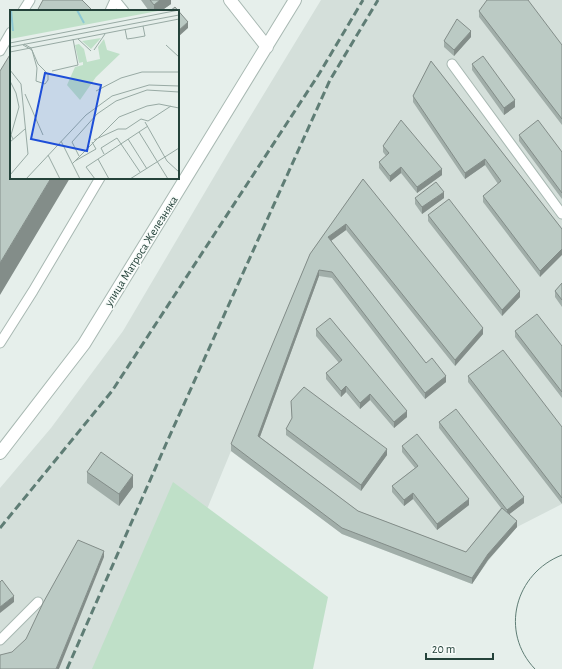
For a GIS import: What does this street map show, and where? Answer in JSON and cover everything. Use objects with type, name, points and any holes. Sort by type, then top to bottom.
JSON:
[{"type":"street","points":[[230,0],[267,47]]},
{"type":"street","name":"улица Матроса Железняка","points":[[0,453],[84,344],[295,0]]},
{"type":"lane","points":[[24,10],[30,0]]},
{"type":"lane","points":[[110,10],[115,0],[123,10]]},
{"type":"lane","points":[[0,51],[10,34]]},
{"type":"lane","points":[[452,64],[562,214]]},
{"type":"lane","points":[[0,343],[34,291],[99,179]]},
{"type":"lane","points":[[0,640],[38,602]]},
{"type":"shaded area","points":[[321,0],[562,0],[562,504],[517,527],[489,560],[472,584],[342,534],[231,451],[151,645],[138,669],[0,669],[0,488],[51,428],[123,331],[231,148]]},
{"type":"green space","points":[[173,482],[328,597],[313,669],[92,669]]},
{"type":"building","points":[[43,0],[82,0],[92,10],[38,10]]},
{"type":"building","points":[[150,0],[160,0],[154,5]]},
{"type":"building","points":[[487,0],[528,0],[562,45],[562,119],[479,11]]},
{"type":"building","points":[[179,12],[188,22],[179,30]]},
{"type":"building","points":[[457,19],[471,31],[454,50],[444,41]]},
{"type":"building","points":[[10,55],[10,179],[50,179],[0,263],[0,71]]},
{"type":"building","points":[[483,56],[515,100],[504,108],[472,64]]},
{"type":"building","points":[[431,61],[562,229],[562,249],[540,271],[483,196],[501,181],[485,159],[465,173],[413,96]]},
{"type":"building","points":[[401,120],[442,169],[417,187],[401,167],[390,176],[379,162],[389,153],[383,146]]},
{"type":"building","points":[[538,120],[562,152],[562,193],[519,135]]},
{"type":"building","points":[[363,179],[483,328],[455,360],[346,224],[328,237],[426,363],[432,358],[446,376],[425,393],[332,272],[319,270],[258,436],[358,511],[466,552],[502,508],[517,521],[488,554],[472,578],[342,528],[231,444],[310,254]]},
{"type":"building","points":[[436,182],[444,192],[422,207],[415,198]]},
{"type":"building","points":[[449,199],[520,291],[502,310],[428,215]]},
{"type":"building","points":[[562,283],[562,300],[555,291]]},
{"type":"building","points":[[537,314],[562,346],[562,392],[515,331]]},
{"type":"building","points":[[330,318],[407,411],[394,422],[370,394],[360,403],[346,386],[341,391],[326,373],[342,360],[316,329]]},
{"type":"building","points":[[503,350],[562,427],[562,498],[468,376]]},
{"type":"building","points":[[304,387],[387,449],[361,485],[286,429],[292,418],[291,401]]},
{"type":"building","points":[[456,409],[524,497],[507,510],[439,422]]},
{"type":"building","points":[[417,434],[469,499],[437,524],[413,493],[404,500],[392,486],[418,466],[402,446]]},
{"type":"building","points":[[101,452],[133,475],[119,494],[87,472]]},
{"type":"building","points":[[78,540],[104,551],[56,669],[0,669],[0,655],[12,652],[26,639],[43,603]]},
{"type":"building","points":[[2,580],[14,596],[0,607],[0,582]]},
{"type":"tram line","points":[[535,669],[524,654],[517,638],[515,621],[517,605],[523,589],[533,575],[546,564],[562,555]]},
{"type":"railway","points":[[0,528],[112,391],[319,74],[363,0]]},
{"type":"railway","points":[[67,669],[166,444],[330,80],[378,0]]}]
